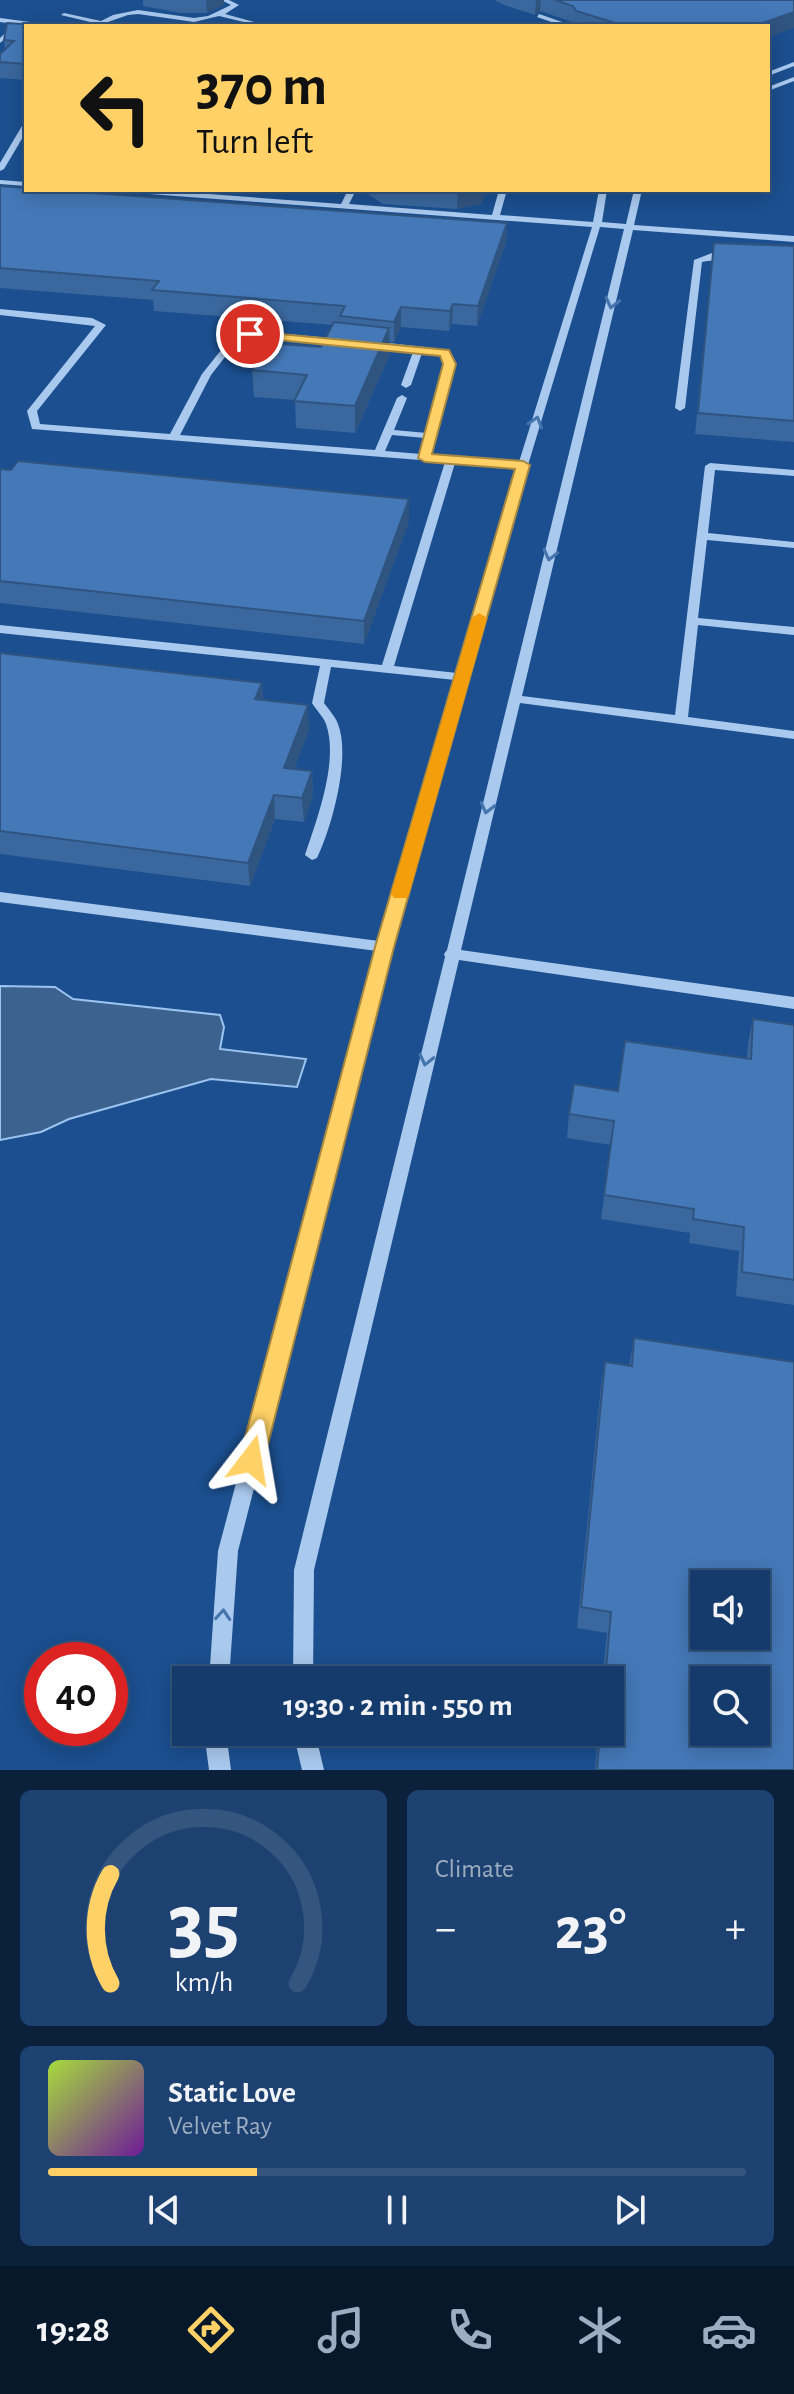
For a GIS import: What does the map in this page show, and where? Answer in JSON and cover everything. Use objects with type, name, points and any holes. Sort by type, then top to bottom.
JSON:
[{"type":"street","points":[[102,23],[116,15],[136,10],[192,20],[236,5],[224,0]]},
{"type":"street","points":[[217,14],[258,24]]},
{"type":"street","points":[[64,15],[106,24]]},
{"type":"street","points":[[539,16],[563,24]]},
{"type":"street","points":[[220,24],[235,17]]},
{"type":"street","points":[[0,20],[33,24]]},
{"type":"street","points":[[0,41],[21,22]]},
{"type":"street","points":[[770,73],[794,64]]},
{"type":"street","points":[[770,88],[794,79]]},
{"type":"street","points":[[0,169],[24,129]]},
{"type":"street","points":[[0,182],[24,184]]},
{"type":"street","points":[[198,192],[298,203],[794,239]]},
{"type":"street","points":[[298,203],[305,192]]},
{"type":"street","points":[[344,206],[351,192]]},
{"type":"street","points":[[496,216],[502,192]]},
{"type":"street","points":[[220,1666],[228,1551],[385,947],[523,465],[597,225],[603,192]]},
{"type":"street","points":[[303,1666],[304,1570],[638,192]]},
{"type":"street","points":[[680,408],[698,260],[712,256],[740,258]]},
{"type":"street","points":[[0,312],[92,321],[101,325],[32,411],[36,427],[523,465]]},
{"type":"street","points":[[173,438],[207,374],[239,335],[419,348],[442,352],[450,360],[425,458]]},
{"type":"street","points":[[406,385],[419,348]]},
{"type":"street","points":[[379,454],[402,398]]},
{"type":"street","points":[[388,432],[431,436]]},
{"type":"street","points":[[387,670],[451,460]]},
{"type":"street","points":[[681,720],[710,466],[794,473]]},
{"type":"street","points":[[703,536],[794,545]]},
{"type":"street","points":[[694,621],[794,631]]},
{"type":"street","points":[[0,629],[462,677]]},
{"type":"street","points":[[312,855],[333,784],[334,732],[318,703],[326,664]]},
{"type":"street","points":[[514,699],[794,735]]},
{"type":"street","points":[[0,897],[385,947]]},
{"type":"street","points":[[451,954],[794,1003]]},
{"type":"street","points":[[217,1746],[220,1770]]},
{"type":"street","points":[[307,1746],[313,1770]]},
{"type":"water","points":[[0,986],[55,987],[73,999],[220,1015],[224,1027],[220,1049],[306,1059],[297,1087],[211,1079],[69,1119],[41,1132],[0,1140]]},
{"type":"building","points":[[555,0],[794,0],[794,12],[760,24],[618,24],[576,11],[573,6]]},
{"type":"building","points":[[7,23],[24,24],[24,64],[0,62],[0,54],[14,41],[4,40]]},
{"type":"building","points":[[0,186],[24,188],[24,192],[79,192],[507,223],[478,306],[453,304],[450,311],[401,307],[394,322],[340,316],[345,306],[152,290],[159,281],[0,268]]},
{"type":"building","points":[[714,243],[794,246],[794,421],[698,413]]},
{"type":"building","points":[[334,322],[389,328],[355,406],[294,401],[307,375],[252,370],[267,343],[321,347]]},
{"type":"building","points":[[18,461],[409,499],[364,621],[0,581],[0,469],[11,470]]},
{"type":"building","points":[[0,653],[262,683],[255,699],[308,705],[284,768],[312,771],[302,798],[274,795],[248,863],[0,831]]},
{"type":"building","points":[[753,1019],[794,1025],[794,1280],[742,1272],[744,1227],[693,1219],[694,1209],[604,1195],[614,1121],[569,1114],[574,1084],[618,1091],[625,1041],[751,1059]]},
{"type":"building","points":[[634,1338],[794,1362],[794,1770],[597,1770],[599,1746],[624,1746],[624,1666],[606,1666],[611,1612],[581,1607],[605,1362],[632,1366]]},
{"type":"slow traffic","points":[[400,894],[479,618]]},
{"type":"route","points":[[250,334],[419,348],[445,353],[450,364],[425,458],[523,465],[385,947],[251,1460]]}]
